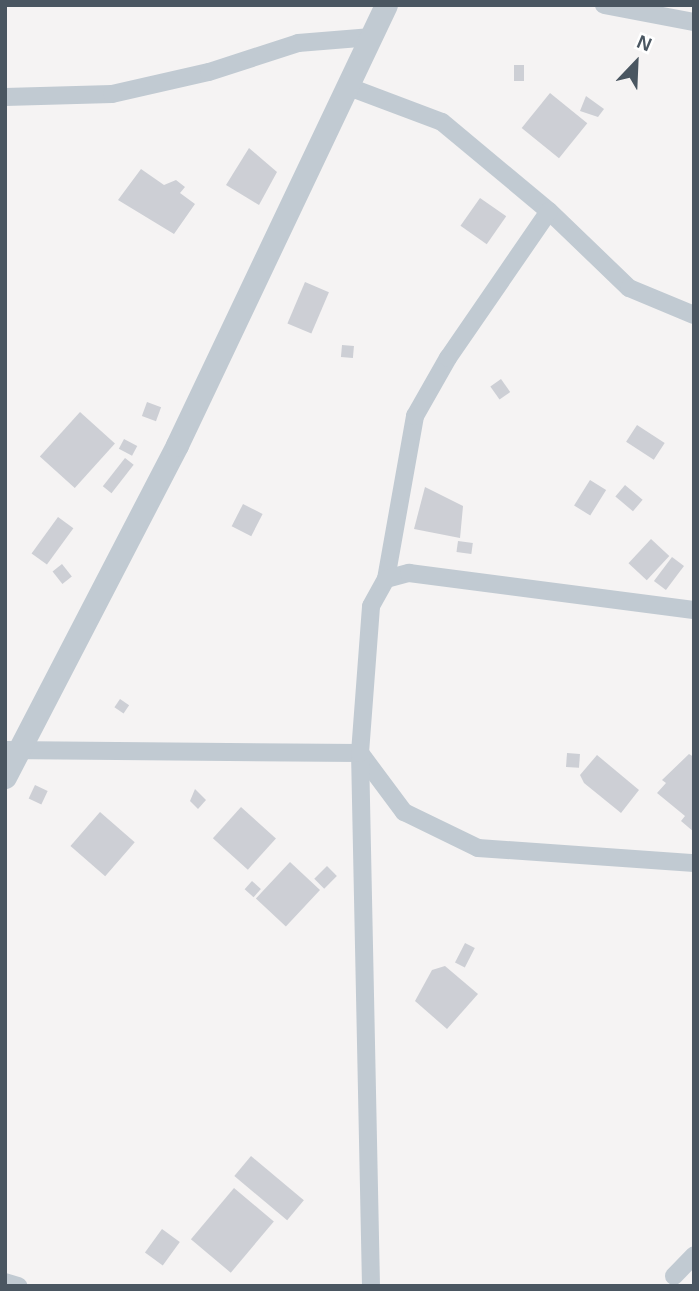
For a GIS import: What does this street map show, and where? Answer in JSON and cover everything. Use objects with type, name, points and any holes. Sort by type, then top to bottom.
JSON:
[{"type":"street","points":[[5,777],[12,750],[177,445],[349,88],[386,5]]},
{"type":"street","points":[[604,5],[694,22]]},
{"type":"street","points":[[5,97],[112,94],[209,72],[298,43],[372,37]]},
{"type":"street","points":[[349,88],[442,122],[549,211],[629,288],[694,315]]},
{"type":"street","points":[[372,1286],[360,753],[371,606],[386,579],[415,416],[448,358],[549,211]]},
{"type":"street","points":[[386,579],[409,573],[694,610]]},
{"type":"street","points":[[12,750],[360,753]]},
{"type":"street","points":[[360,753],[404,812],[478,848],[694,863]]},
{"type":"street","points":[[674,1276],[694,1255]]},
{"type":"street","points":[[5,1282],[18,1286]]},
{"type":"building","points":[[514,65],[524,65],[524,81],[514,81]]},
{"type":"building","points":[[550,93],[587,123],[559,158],[522,128]]},
{"type":"building","points":[[586,96],[604,109],[598,117],[580,111]]},
{"type":"building","points":[[249,148],[277,172],[259,205],[226,185]]},
{"type":"building","points":[[141,169],[164,185],[176,180],[185,187],[180,193],[195,204],[174,234],[118,200]]},
{"type":"building","points":[[480,198],[506,216],[487,244],[460,226]]},
{"type":"building","points":[[305,282],[329,292],[311,334],[287,323]]},
{"type":"building","points":[[342,345],[354,346],[353,358],[341,357]]},
{"type":"building","points":[[501,379],[510,392],[500,400],[490,386]]},
{"type":"building","points":[[147,402],[161,407],[156,421],[142,416]]},
{"type":"building","points":[[80,412],[115,443],[75,488],[40,457]]},
{"type":"building","points":[[637,425],[665,443],[654,460],[626,442]]},
{"type":"building","points":[[124,439],[137,446],[132,456],[119,449]]},
{"type":"building","points":[[125,458],[134,465],[112,493],[103,486]]},
{"type":"building","points":[[590,480],[606,490],[590,516],[574,505]]},
{"type":"building","points":[[625,485],[643,500],[633,511],[615,496]]},
{"type":"building","points":[[425,487],[463,506],[460,538],[414,529]]},
{"type":"building","points":[[243,504],[263,514],[251,536],[232,526]]},
{"type":"building","points":[[58,517],[73,528],[47,565],[32,553]]},
{"type":"building","points":[[651,539],[669,556],[647,580],[628,563]]},
{"type":"building","points":[[458,541],[473,543],[471,554],[456,552]]},
{"type":"building","points":[[672,557],[684,566],[666,590],[654,581]]},
{"type":"building","points":[[62,564],[72,577],[62,584],[53,571]]},
{"type":"building","points":[[120,699],[129,705],[124,713],[114,707]]},
{"type":"building","points":[[567,753],[580,754],[579,768],[566,767]]},
{"type":"building","points":[[689,754],[694,757],[694,832],[681,821],[685,816],[657,793],[666,783],[662,780]]},
{"type":"building","points":[[597,755],[639,790],[621,813],[584,783],[580,775]]},
{"type":"building","points":[[35,785],[48,791],[41,805],[29,799]]},
{"type":"building","points":[[195,789],[206,800],[198,809],[190,801]]},
{"type":"building","points":[[241,807],[276,838],[248,870],[213,838]]},
{"type":"building","points":[[100,812],[135,842],[105,876],[70,846]]},
{"type":"building","points":[[290,862],[320,890],[286,927],[256,899]]},
{"type":"building","points":[[327,866],[337,876],[324,889],[314,879]]},
{"type":"building","points":[[252,881],[261,889],[254,897],[245,889]]},
{"type":"building","points":[[465,943],[475,948],[465,968],[455,963]]},
{"type":"building","points":[[445,966],[478,994],[447,1029],[415,1001],[432,970]]},
{"type":"building","points":[[251,1156],[304,1200],[287,1220],[234,1176]]},
{"type":"building","points":[[234,1188],[274,1221],[231,1273],[191,1239]]},
{"type":"building","points":[[162,1229],[180,1242],[163,1265],[145,1252]]}]
